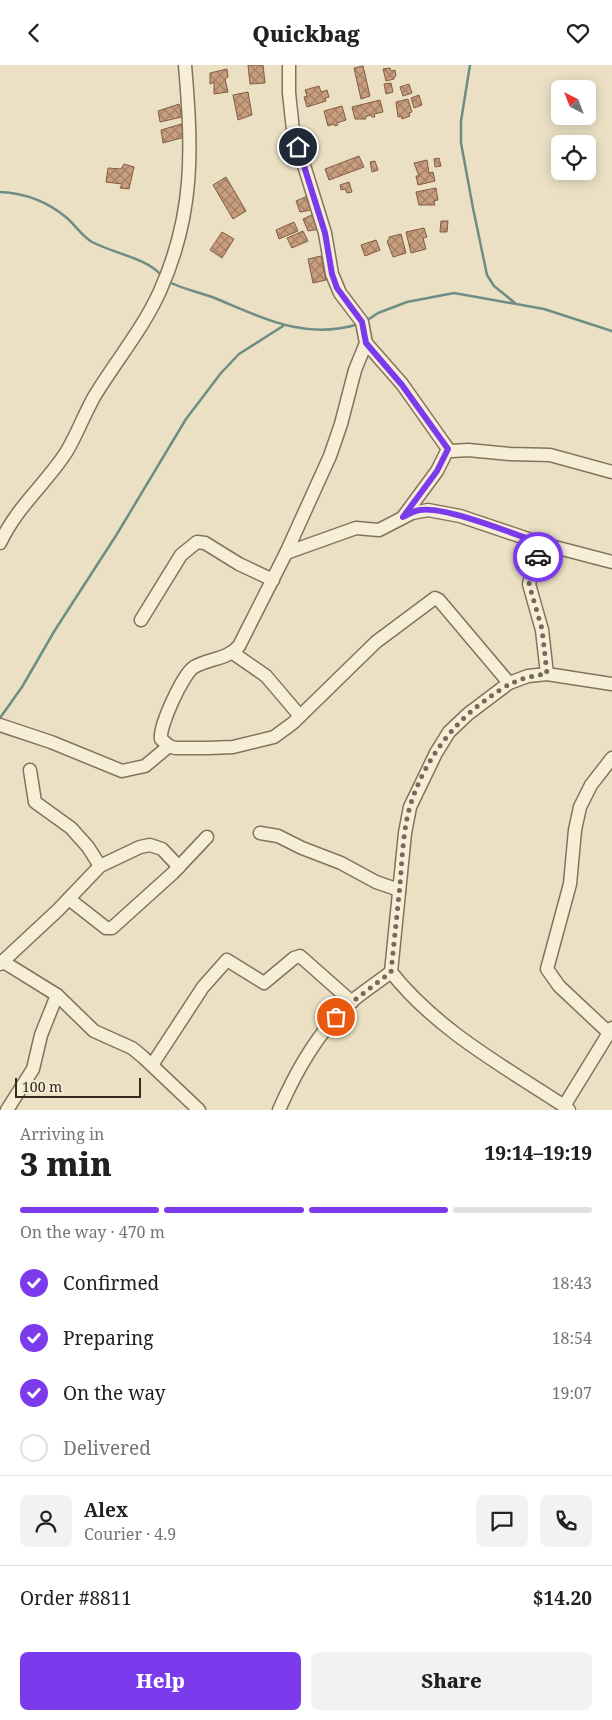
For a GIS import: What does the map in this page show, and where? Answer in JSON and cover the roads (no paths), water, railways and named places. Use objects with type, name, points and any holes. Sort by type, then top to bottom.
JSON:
[{"type":"street","points":[[0,543],[29,497],[68,450],[94,397],[160,292],[185,212],[190,173],[191,139],[185,65]]},
{"type":"street","points":[[289,65],[289,93],[294,130],[325,233],[332,274],[340,293],[362,322],[366,343],[402,385],[448,449],[452,451],[468,450],[510,455],[550,455],[612,472]]},
{"type":"street","points":[[366,343],[355,370],[341,424],[330,455],[273,580],[233,653],[189,671],[162,726],[161,739],[169,746],[208,749],[254,743],[274,737],[300,716],[376,642],[435,598],[439,600],[509,683]]},
{"type":"street","points":[[403,517],[437,471],[448,449]]},
{"type":"street","points":[[286,553],[356,528],[378,529],[419,510],[428,509],[460,516],[543,544],[612,562]]},
{"type":"street","points":[[142,620],[181,555],[197,542],[205,543],[239,564],[273,580]]},
{"type":"street","points":[[543,544],[532,569],[529,584],[542,629],[547,674]]},
{"type":"street","points":[[233,653],[266,676],[300,716]]},
{"type":"street","points":[[612,684],[547,674],[528,676],[509,683],[468,714],[449,732],[436,753],[410,807],[405,833],[391,972],[411,997],[440,1023],[566,1108],[610,1031],[559,986],[547,969],[570,884],[575,830],[580,807],[591,785],[612,758]]},
{"type":"street","points":[[0,725],[51,742],[122,771],[145,766],[169,746]]},
{"type":"street","points":[[30,770],[36,802],[71,828],[88,847],[100,866]]},
{"type":"street","points":[[260,833],[278,836],[302,848],[341,863],[376,882],[400,890]]},
{"type":"street","points":[[69,899],[106,927],[112,929],[179,867],[207,837]]},
{"type":"street","points":[[179,867],[162,849],[150,845],[140,847],[100,866],[69,899],[1,963],[57,995],[94,1031],[132,1048],[199,1110]]},
{"type":"street","points":[[152,1065],[203,987],[227,960],[264,983],[296,956],[300,956],[352,1002]]},
{"type":"street","points":[[279,1110],[326,1028],[352,1002],[391,972]]},
{"type":"street","points":[[7,1110],[33,1069],[41,1035],[57,995]]},
{"type":"waterway","points":[[470,65],[461,121],[461,143],[473,208],[487,275],[494,286],[515,303]]},
{"type":"waterway","points":[[0,192],[27,196],[52,207],[67,218],[92,242],[147,264],[161,275]]},
{"type":"waterway","points":[[169,282],[266,319],[301,328],[319,330],[339,329],[359,324]]},
{"type":"waterway","points":[[366,321],[378,313],[407,302],[454,293],[544,309],[612,331]]},
{"type":"waterway","points":[[0,718],[22,687],[55,630],[117,534],[186,419],[221,373],[239,354],[283,326]]}]
